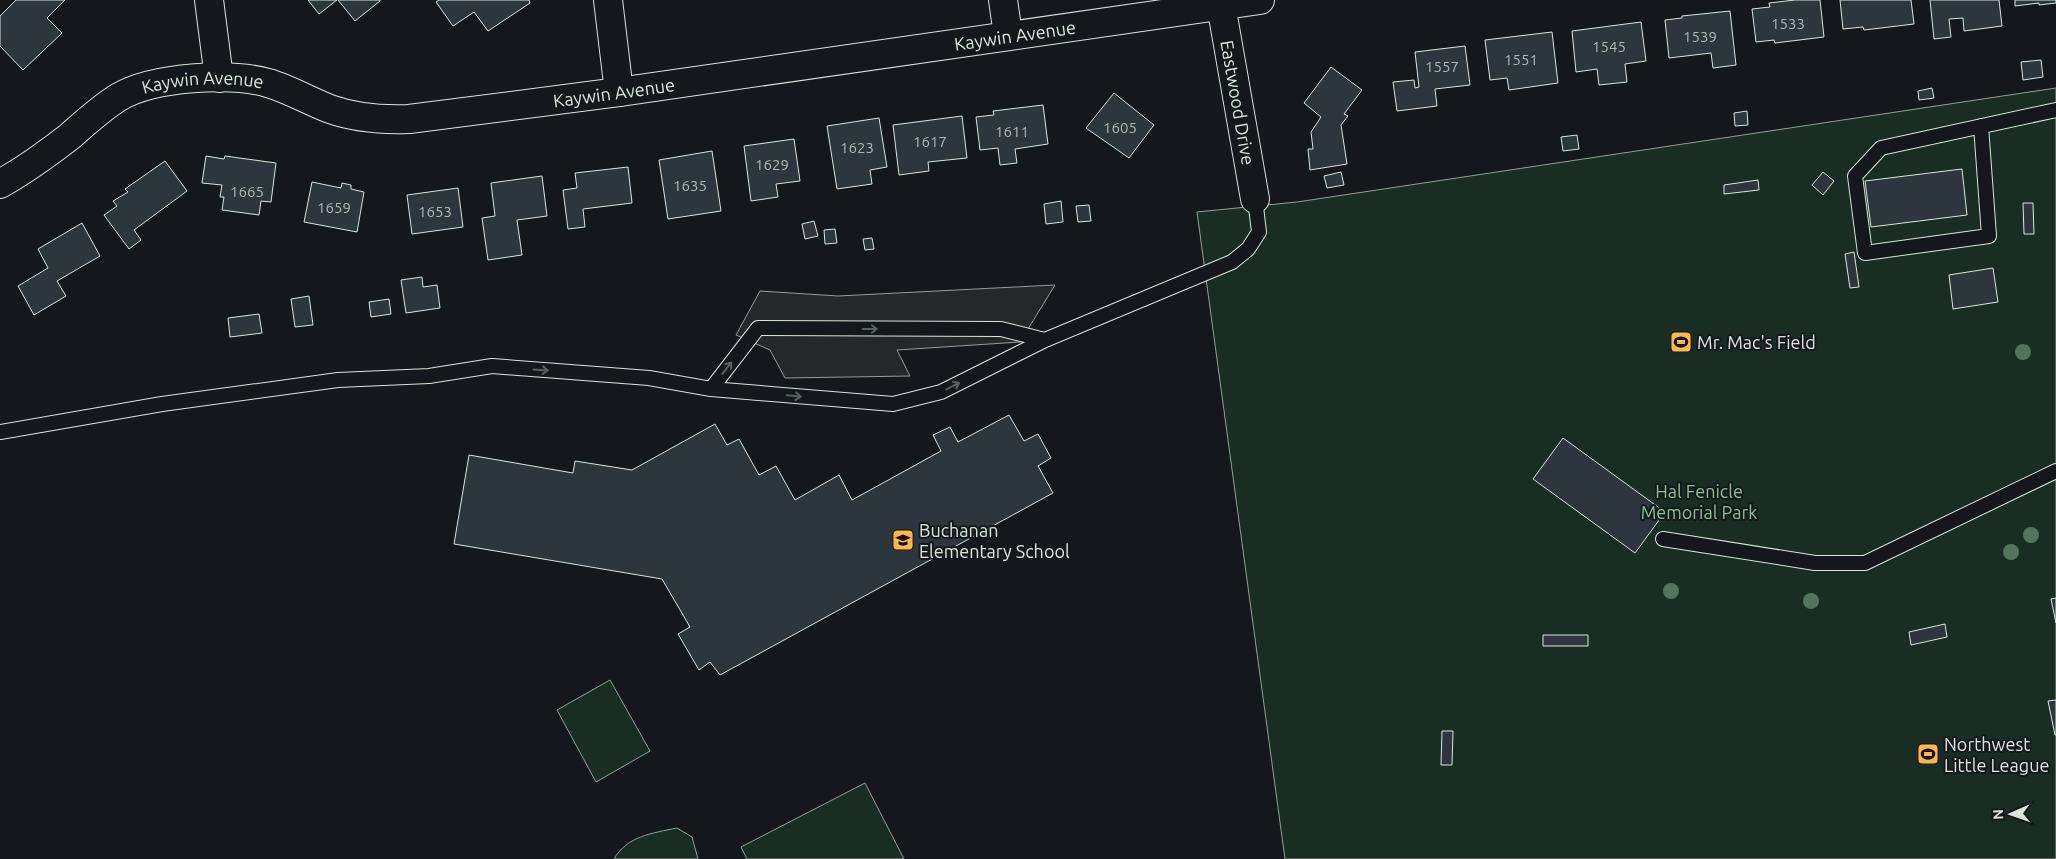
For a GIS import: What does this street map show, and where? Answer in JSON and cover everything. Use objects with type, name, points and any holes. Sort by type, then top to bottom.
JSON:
[{"type":"street","points":[[209,0],[219,78]]},
{"type":"street","points":[[608,0],[620,92]]},
{"type":"street","points":[[1003,0],[1008,35]]},
{"type":"street","name":"Kaywin Avenue","points":[[0,184],[49,153],[120,96],[139,88],[183,79],[248,79],[267,82],[346,114],[388,120],[409,119],[620,92],[1260,0]]},
{"type":"street","name":"Eastwood Drive","points":[[1221,6],[1255,199]]},
{"type":"lane","points":[[1981,126],[1989,236],[1865,253],[1855,176],[1881,148],[1981,126],[2056,110]]},
{"type":"lane","points":[[0,432],[162,404],[328,381],[428,376],[492,366],[649,378],[710,389],[893,404],[941,392],[1045,340],[1232,262],[1248,249],[1259,232],[1255,199]]},
{"type":"lane","points":[[710,389],[758,328],[1001,329],[1045,340]]},
{"type":"lane","points":[[1663,539],[1815,563],[1864,563],[2056,471]]},
{"type":"green space","name":"Hal Fenicle Memorial Park","points":[[2056,88],[2056,859],[1285,859],[1197,212],[1297,202]]},
{"type":"green space","points":[[610,680],[650,751],[596,782],[557,710]]},
{"type":"green space","points":[[865,783],[904,859],[747,859],[741,847]]},
{"type":"green space","points":[[677,828],[692,837],[698,859],[614,859],[619,851],[633,840]]},
{"type":"shaded area","points":[[1055,285],[1020,342],[897,350],[910,376],[785,378],[770,350],[736,335],[760,291],[838,296]]},
{"type":"building","points":[[16,0],[65,0],[47,18],[62,33],[23,70],[0,46],[0,16]]},
{"type":"building","points":[[308,0],[337,0],[319,14]]},
{"type":"building","points":[[338,0],[380,0],[380,1],[355,21]]},
{"type":"building","points":[[439,0],[529,0],[530,3],[488,31],[474,12],[453,26],[436,2]]},
{"type":"building","points":[[1820,0],[1824,37],[1775,43],[1774,40],[1756,42],[1752,9],[1770,7],[1769,3]]},
{"type":"building","points":[[1840,0],[1911,0],[1914,24],[1864,30],[1863,27],[1843,29]]},
{"type":"building","points":[[1930,0],[1999,0],[2002,26],[1964,31],[1963,18],[1949,19],[1951,37],[1934,39]]},
{"type":"building","points":[[2015,0],[2056,0],[2056,3],[2015,6]]},
{"type":"building","points":[[1730,11],[1736,65],[1713,68],[1711,53],[1669,58],[1665,20],[1682,18],[1682,16]]},
{"type":"building","points":[[1641,22],[1646,61],[1625,64],[1627,82],[1599,85],[1597,69],[1576,72],[1572,31]]},
{"type":"building","points":[[1552,32],[1558,83],[1509,90],[1507,78],[1490,80],[1485,40]]},
{"type":"building","points":[[1465,46],[1470,85],[1435,89],[1437,106],[1397,111],[1393,82],[1414,80],[1415,88],[1419,87],[1415,52]]},
{"type":"building","points":[[2041,60],[2043,77],[2023,80],[2021,62]]},
{"type":"building","points":[[1331,67],[1362,90],[1344,114],[1348,116],[1341,125],[1347,164],[1310,170],[1308,149],[1313,149],[1311,132],[1321,117],[1304,103]]},
{"type":"building","points":[[1932,88],[1934,98],[1919,100],[1918,91]]},
{"type":"building","points":[[1114,93],[1154,125],[1129,158],[1086,128]]},
{"type":"building","points":[[1043,105],[1048,144],[1015,149],[1017,163],[1000,165],[998,148],[980,150],[976,117],[994,115],[993,111]]},
{"type":"building","points":[[1747,111],[1748,125],[1735,126],[1734,113]]},
{"type":"building","points":[[962,116],[967,158],[928,162],[929,171],[899,175],[893,125]]},
{"type":"building","points":[[879,118],[887,167],[870,170],[872,184],[837,189],[827,126]]},
{"type":"building","points":[[1577,135],[1579,149],[1563,151],[1561,137]]},
{"type":"building","points":[[794,139],[800,181],[776,184],[778,197],[751,201],[744,146]]},
{"type":"building","points":[[712,151],[721,211],[668,219],[659,160]]},
{"type":"building","points":[[206,156],[224,159],[225,156],[276,163],[271,202],[261,201],[259,215],[222,210],[224,197],[220,197],[222,185],[202,183]]},
{"type":"building","points":[[165,161],[187,191],[134,230],[141,240],[129,249],[104,215],[117,206],[113,201],[128,192],[125,189]]},
{"type":"building","points":[[628,167],[632,203],[583,209],[585,227],[568,229],[563,190],[577,188],[575,173]]},
{"type":"building","points":[[1962,169],[1967,215],[1871,227],[1865,181]]},
{"type":"building","points":[[1341,172],[1344,185],[1327,188],[1324,176]]},
{"type":"building","points":[[1823,172],[1834,181],[1823,195],[1812,185]]},
{"type":"building","points":[[542,176],[547,216],[517,220],[522,255],[488,260],[482,218],[495,216],[491,183]]},
{"type":"building","points":[[1758,180],[1759,190],[1724,194],[1724,185]]},
{"type":"building","points":[[312,182],[341,188],[342,183],[351,185],[351,189],[364,192],[357,232],[304,222]]},
{"type":"building","points":[[458,188],[463,227],[412,234],[407,195]]},
{"type":"building","points":[[1061,201],[1063,222],[1046,224],[1044,204]]},
{"type":"building","points":[[2023,203],[2033,203],[2034,234],[2024,234]]},
{"type":"building","points":[[1089,205],[1091,221],[1078,222],[1076,206]]},
{"type":"building","points":[[814,221],[818,236],[805,239],[802,224]]},
{"type":"building","points":[[82,223],[100,256],[57,281],[66,296],[34,315],[18,286],[48,268],[38,249]]},
{"type":"building","points":[[835,229],[837,243],[825,244],[824,230]]},
{"type":"building","points":[[872,238],[874,249],[865,250],[863,239]]},
{"type":"building","points":[[1854,252],[1859,287],[1850,288],[1845,254]]},
{"type":"building","points":[[1993,268],[1998,302],[1953,309],[1949,275]]},
{"type":"building","points":[[422,277],[423,287],[437,285],[440,308],[406,313],[401,280]]},
{"type":"building","points":[[309,296],[313,325],[295,327],[291,299]]},
{"type":"building","points":[[389,299],[391,314],[371,317],[369,302]]},
{"type":"building","points":[[259,314],[262,333],[230,337],[228,318]]},
{"type":"building","points":[[1009,415],[1024,441],[1038,434],[1051,458],[1038,466],[1053,493],[720,675],[710,662],[699,670],[678,634],[690,627],[662,579],[454,544],[469,455],[573,473],[575,461],[632,470],[715,424],[727,445],[739,439],[759,475],[776,466],[795,500],[839,475],[852,500],[941,451],[933,435],[950,427],[958,442]]},
{"type":"building","points":[[1563,438],[1665,512],[1635,553],[1533,479]]},
{"type":"building","points":[[2056,598],[2056,623],[2051,599]]},
{"type":"building","points":[[1945,624],[1947,637],[1911,645],[1909,632]]},
{"type":"building","points":[[1543,635],[1588,635],[1588,646],[1543,646]]},
{"type":"building","points":[[2056,700],[2056,735],[2055,735],[2048,701]]},
{"type":"building","points":[[1442,731],[1453,731],[1452,765],[1441,765]]},
{"type":"place","name":"Mr. Mac's Field","points":[[1681,342]]},
{"type":"place","name":"Buchanan Elementary School","points":[[903,540]]},
{"type":"place","name":"Northwest Little League","points":[[1928,754]]}]
